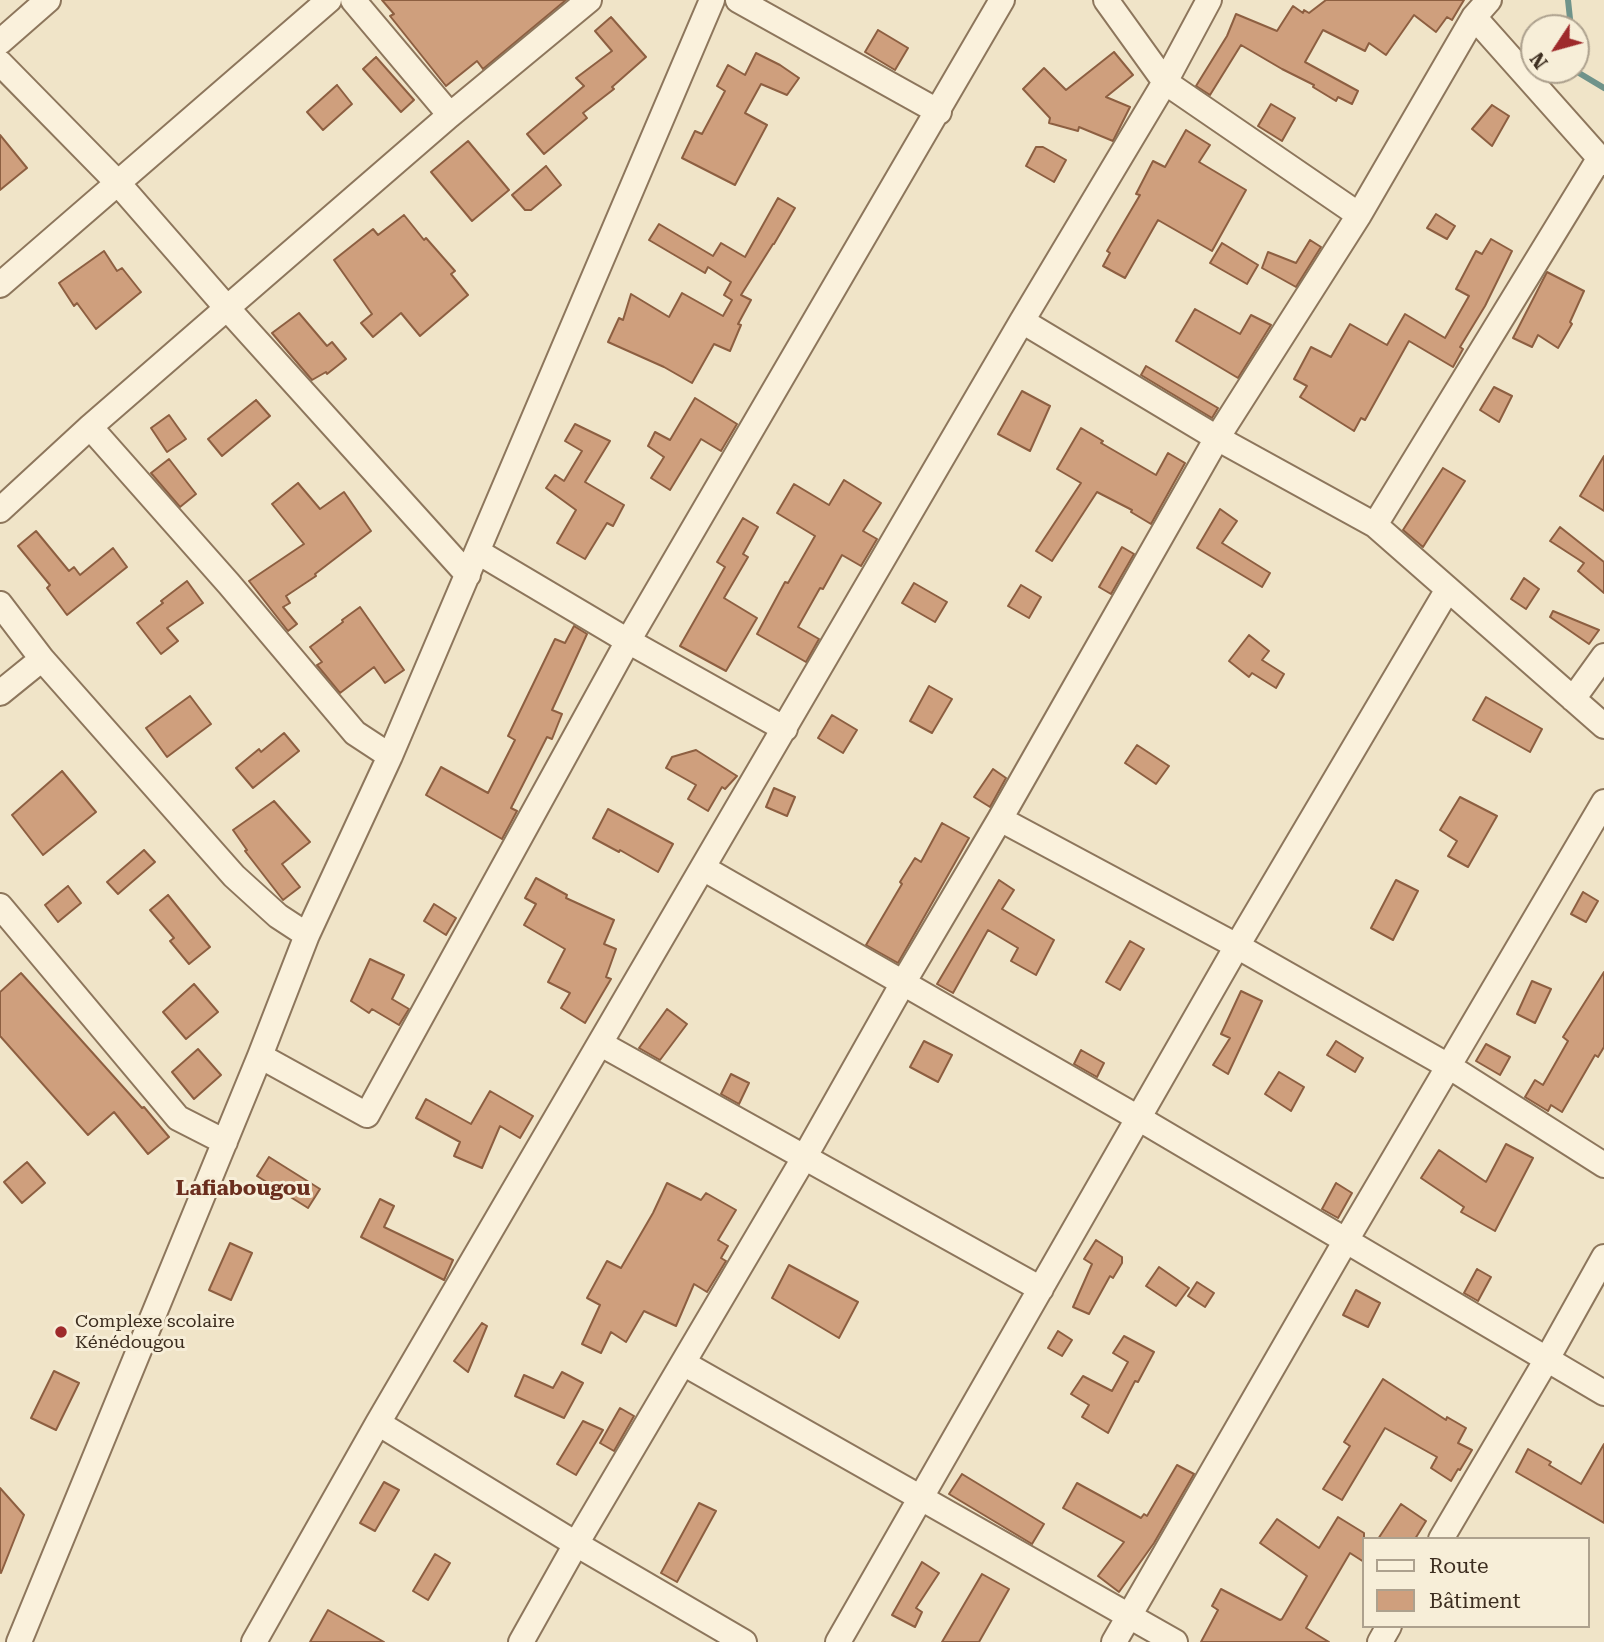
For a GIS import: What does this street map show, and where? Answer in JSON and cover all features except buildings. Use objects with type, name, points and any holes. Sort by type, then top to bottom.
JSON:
[{"type":"street","points":[[0,42],[48,0]]},
{"type":"street","points":[[0,285],[329,0]]},
{"type":"street","points":[[353,0],[450,115]]},
{"type":"street","points":[[0,510],[227,307],[450,115],[589,0]]},
{"type":"street","points":[[19,1642],[225,1142],[307,935],[390,756],[712,0]]},
{"type":"street","points":[[738,0],[939,112]]},
{"type":"street","points":[[260,1056],[367,1115],[628,641],[1002,0]]},
{"type":"street","points":[[1106,0],[1165,82],[1359,215]]},
{"type":"street","points":[[254,1642],[703,868],[1165,82],[1209,0]]},
{"type":"street","points":[[521,1642],[804,1158],[902,983],[1000,819],[1217,438],[1359,215],[1481,9],[1602,161],[1374,525]]},
{"type":"street","points":[[0,63],[117,182],[227,307],[473,563],[628,641],[785,729]]},
{"type":"street","points":[[1023,321],[1217,438],[1374,525],[1604,726]]},
{"type":"street","points":[[90,427],[229,584],[355,733],[390,756]]},
{"type":"street","points":[[838,1642],[1237,946],[1448,589]]},
{"type":"street","points":[[0,604],[42,659],[234,876],[278,916],[307,935]]},
{"type":"street","points":[[1573,699],[1604,656]]},
{"type":"street","points":[[0,692],[42,659]]},
{"type":"street","points":[[1114,1642],[1345,1242],[1604,803]]},
{"type":"street","points":[[1000,819],[1237,946],[1450,1067],[1604,1165]]},
{"type":"street","points":[[703,868],[1140,1119],[1604,1392]]},
{"type":"street","points":[[0,906],[178,1118],[225,1142]]},
{"type":"street","points":[[601,1044],[1041,1289]]},
{"type":"street","points":[[1442,1537],[1604,1257]]},
{"type":"street","points":[[683,1363],[1175,1642]]},
{"type":"street","points":[[379,1423],[576,1545],[744,1642]]},
{"type":"waterway","points":[[1568,0],[1570,14]]},
{"type":"waterway","points":[[1590,80],[1604,88]]},
{"type":"place","name":"Complexe scolaire Kénédougou","points":[[61,1332]]},
{"type":"district","name":"Lafiabougou","points":[[243,1189]]}]
